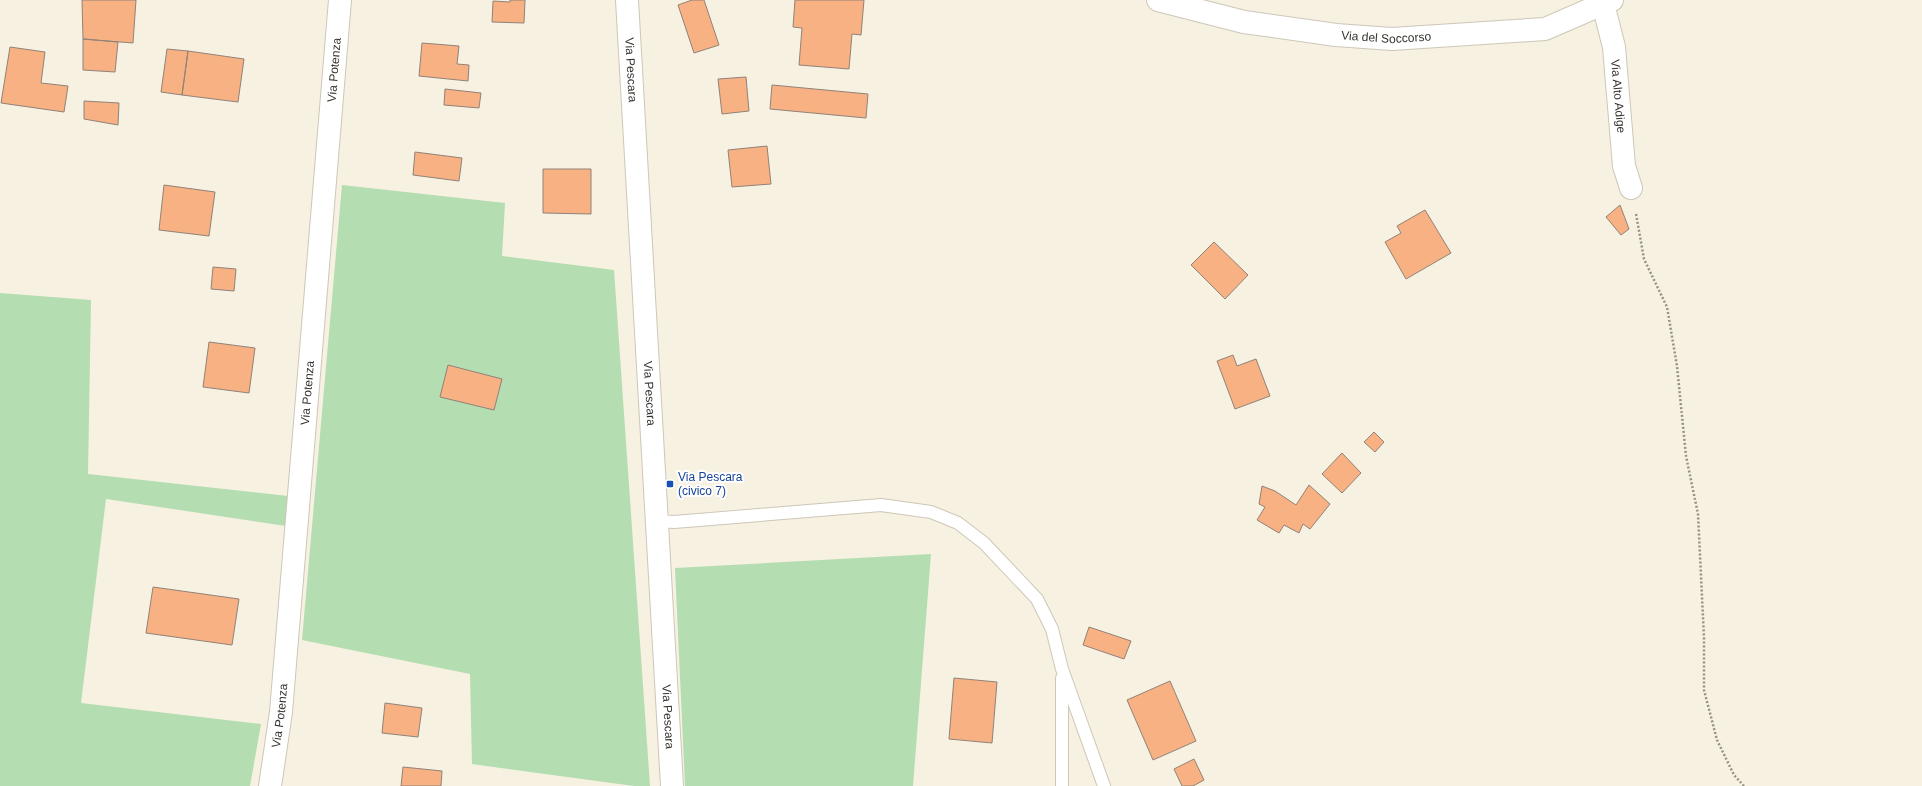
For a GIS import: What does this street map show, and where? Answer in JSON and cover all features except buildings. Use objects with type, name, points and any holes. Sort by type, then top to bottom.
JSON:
[{"type":"street","name":"Via Potenza","points":[[270,786],[281,704],[340,0]]},
{"type":"street","name":"Via Pescara","points":[[627,0],[672,786]]},
{"type":"street","name":"Via del Soccorso","points":[[1158,0],[1196,5],[1259,24],[1336,35],[1392,39],[1545,29],[1606,2]]},
{"type":"street","name":"Via Alto Adige","points":[[1606,2],[1614,47],[1624,166],[1631,188]]},
{"type":"lane","points":[[657,521],[674,522],[881,505],[931,512],[958,523],[984,543],[1037,599],[1052,629],[1062,669],[1104,786]]},
{"type":"lane","points":[[1062,669],[1062,786]]},
{"type":"path","points":[[1631,188],[1644,259],[1667,306],[1677,366],[1686,456],[1698,514],[1704,638],[1704,690],[1717,740],[1734,775],[1744,786]]},
{"type":"green space","points":[[342,185],[505,203],[502,256],[614,270],[650,786],[634,786],[472,764],[470,674],[302,640]]},
{"type":"green space","points":[[0,293],[91,300],[88,474],[288,496],[286,526],[106,499],[81,703],[261,724],[250,786],[0,786]]},
{"type":"green space","points":[[931,554],[913,786],[685,786],[675,568]]},
{"type":"place","name":"Via Pescara (civico 7)","points":[[670,484]]}]
